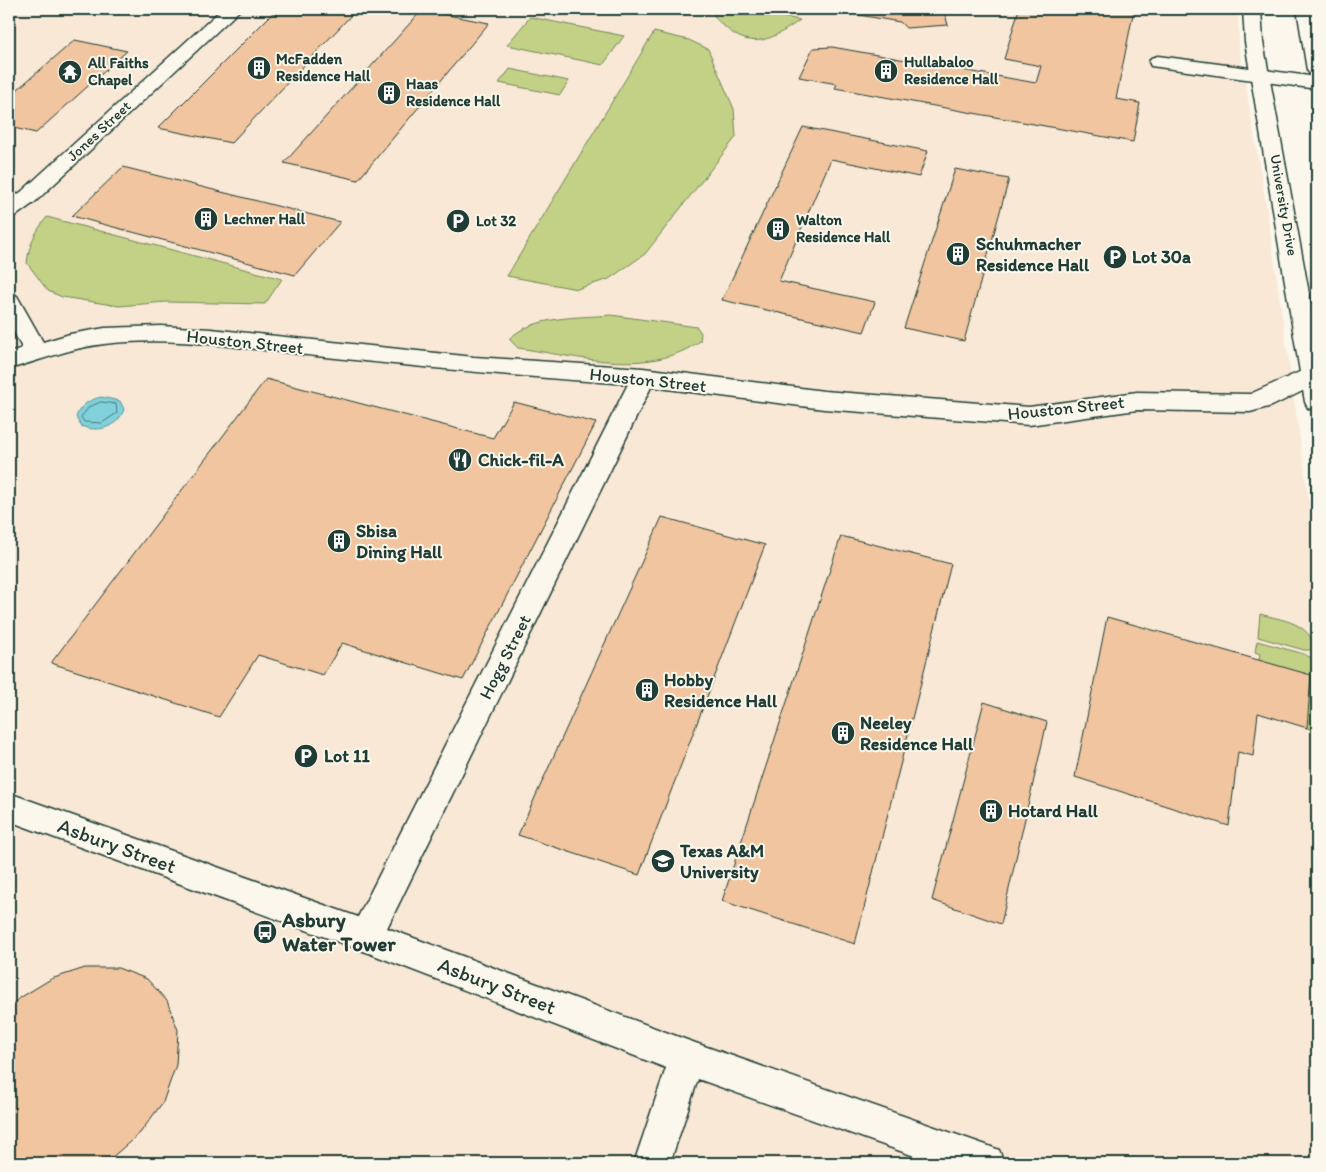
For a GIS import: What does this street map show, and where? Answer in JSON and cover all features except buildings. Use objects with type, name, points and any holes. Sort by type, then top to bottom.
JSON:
[{"type":"street","name":"Jones Street","points":[[9,210],[28,197],[232,9]]},
{"type":"street","name":"University Drive","points":[[1252,9],[1254,42],[1317,402]]},
{"type":"street","points":[[1306,9],[1317,70]]},
{"type":"street","points":[[1158,62],[1261,74],[1317,83]]},
{"type":"street","points":[[9,301],[36,352]]},
{"type":"street","name":"Houston Street","points":[[9,361],[70,342],[105,336],[160,334],[211,337],[474,365],[642,377],[952,413],[1029,416],[1137,401],[1250,402],[1263,400],[1313,376]]},
{"type":"street","name":"Hogg Street","points":[[366,936],[628,410],[642,377]]},
{"type":"street","name":"Asbury Street","points":[[9,807],[366,936],[687,1058],[970,1161]]},
{"type":"street","points":[[652,1163],[687,1058]]},
{"type":"shaded area","name":"Texas A&M University","points":[[9,9],[1238,9],[1239,48],[1266,204],[1317,558],[1317,1163],[9,1163]]},
{"type":"green space","points":[[712,9],[742,9],[800,20],[772,37],[754,41],[735,35],[718,21]]},
{"type":"green space","points":[[530,17],[624,36],[603,65],[507,45]]},
{"type":"green space","points":[[654,32],[689,40],[708,49],[734,109],[736,137],[645,254],[609,279],[577,289],[507,276]]},
{"type":"green space","points":[[510,69],[569,81],[560,95],[499,83]]},
{"type":"green space","points":[[47,217],[282,279],[265,304],[166,302],[119,306],[62,297],[48,291],[27,263],[33,238]]},
{"type":"green space","points":[[611,315],[697,327],[701,333],[700,341],[680,352],[658,359],[635,362],[587,359],[518,348],[509,339],[519,331],[544,322],[557,319]]},
{"type":"green space","points":[[1260,614],[1286,621],[1302,628],[1308,633],[1314,650],[1304,650],[1258,637]]},
{"type":"green space","points":[[1257,641],[1304,654],[1315,660],[1317,731],[1307,728],[1259,660],[1260,654],[1255,652]]},
{"type":"water","points":[[101,397],[120,401],[124,409],[117,421],[100,429],[81,426],[76,417],[80,409],[89,401]]},
{"type":"place","name":"McFadden Residence Hall","points":[[259,68]]},
{"type":"place","name":"Hullabaloo Residence Hall","points":[[886,71]]},
{"type":"place","name":"All Faiths Chapel","points":[[70,72]]},
{"type":"place","name":"Haas Residence Hall","points":[[389,93]]},
{"type":"place","name":"Lechner Hall","points":[[206,219]]},
{"type":"place","name":"Lot 32","points":[[458,221]]},
{"type":"place","name":"Walton Residence Hall","points":[[778,229]]},
{"type":"place","name":"Schuhmacher Residence Hall","points":[[958,254]]},
{"type":"place","name":"Lot 30a","points":[[1115,257]]},
{"type":"place","name":"Chick-fil-A","points":[[460,460]]},
{"type":"place","name":"Sbisa Dining Hall","points":[[339,541]]},
{"type":"place","name":"Hobby Residence Hall","points":[[647,690]]},
{"type":"place","name":"Neeley Residence Hall","points":[[843,733]]},
{"type":"place","name":"Lot 11","points":[[306,756]]},
{"type":"place","name":"Hotard Hall","points":[[991,811]]},
{"type":"place","name":"Texas A&M University","points":[[663,861]]},
{"type":"place","name":"Asbury Water Tower","points":[[265,932]]}]
